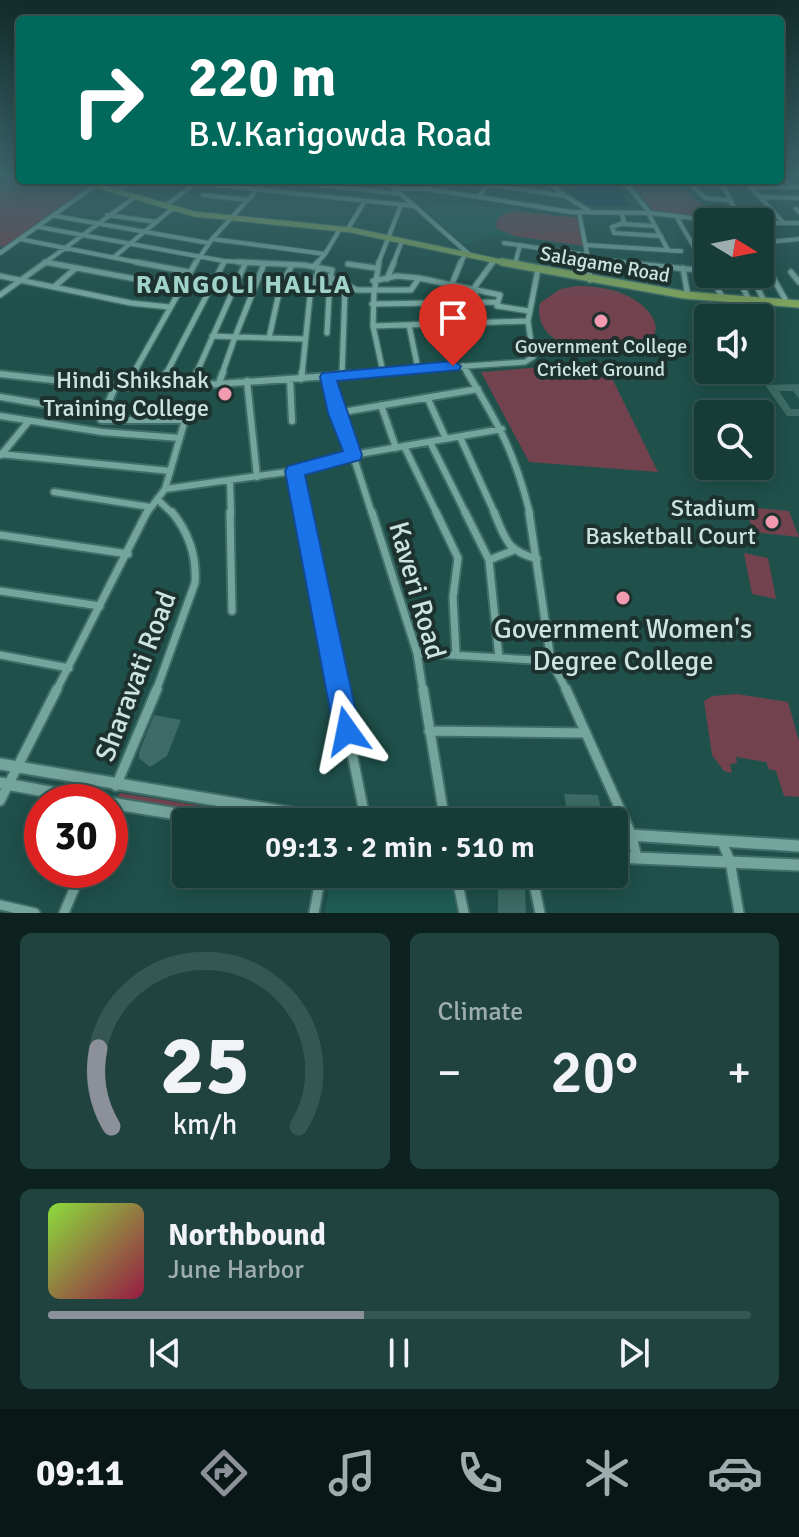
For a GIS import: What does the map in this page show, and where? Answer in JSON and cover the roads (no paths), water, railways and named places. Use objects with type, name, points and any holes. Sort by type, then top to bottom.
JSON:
[{"type":"main road","name":"Salagame Road","points":[[230,218],[343,229],[556,274],[720,299],[799,302]]},
{"type":"main road","points":[[538,269],[687,291],[799,302]]},
{"type":"street","points":[[0,253],[53,218]]},
{"type":"street","points":[[65,218],[145,232],[325,254]]},
{"type":"street","points":[[0,295],[104,218]]},
{"type":"street","points":[[126,218],[157,222]]},
{"type":"street","points":[[113,258],[161,218]]},
{"type":"street","points":[[126,387],[189,272],[230,218]]},
{"type":"street","points":[[301,379],[316,267],[352,218]]},
{"type":"street","points":[[383,372],[373,326],[371,290],[385,238],[395,218]]},
{"type":"street","points":[[428,218],[468,255],[450,283],[445,301]]},
{"type":"street","points":[[580,218],[590,278]]},
{"type":"street","points":[[622,218],[623,224]]},
{"type":"street","points":[[651,218],[668,250]]},
{"type":"street","points":[[677,218],[694,247]]},
{"type":"street","points":[[779,218],[784,223]]},
{"type":"street","points":[[774,223],[799,223]]},
{"type":"street","points":[[655,226],[623,224],[612,227],[612,231],[661,236]]},
{"type":"street","points":[[39,227],[224,261],[332,270],[327,333]]},
{"type":"street","points":[[20,239],[189,272]]},
{"type":"street","points":[[774,242],[799,239]]},
{"type":"street","points":[[387,279],[402,241]]},
{"type":"street","points":[[504,243],[694,270]]},
{"type":"street","points":[[515,265],[520,245]]},
{"type":"street","points":[[586,245],[681,251]]},
{"type":"street","points":[[191,386],[248,264],[263,247]]},
{"type":"street","points":[[159,387],[224,261]]},
{"type":"street","points":[[482,320],[474,288],[493,261]]},
{"type":"street","points":[[45,262],[141,280],[184,283]]},
{"type":"street","points":[[219,383],[264,264]]},
{"type":"street","points":[[348,264],[376,268]]},
{"type":"street","points":[[269,338],[280,288],[292,265]]},
{"type":"street","points":[[54,287],[76,268]]},
{"type":"street","points":[[683,268],[687,291]]},
{"type":"street","points":[[0,374],[115,387],[159,387],[525,362],[533,357],[528,321],[538,269]]},
{"type":"street","points":[[791,272],[799,282]]},
{"type":"street","points":[[536,279],[556,274]]},
{"type":"street","points":[[0,276],[131,303],[169,307]]},
{"type":"street","points":[[373,281],[397,276],[450,283],[500,295],[497,306],[529,311]]},
{"type":"street","points":[[330,277],[350,286],[371,290],[411,290],[419,278]]},
{"type":"street","points":[[774,279],[785,299]]},
{"type":"street","points":[[342,375],[345,290],[350,286]]},
{"type":"street","points":[[717,288],[721,295]]},
{"type":"street","points":[[743,288],[748,298]]},
{"type":"street","points":[[758,288],[763,299]]},
{"type":"street","points":[[372,304],[498,302]]},
{"type":"street","points":[[373,326],[482,320],[528,321]]},
{"type":"street","points":[[409,325],[418,369]]},
{"type":"street","points":[[445,332],[453,366]]},
{"type":"street","points":[[212,336],[305,339]]},
{"type":"street","points":[[463,366],[502,429],[517,463],[537,559],[551,661],[632,836],[637,858]]},
{"type":"street","name":"Kaveri Road","points":[[328,377],[337,413],[417,653],[443,808]]},
{"type":"street","points":[[290,380],[292,421]]},
{"type":"street","points":[[247,381],[257,477]]},
{"type":"street","points":[[102,432],[101,417],[115,387]]},
{"type":"street","points":[[337,413],[478,389]]},
{"type":"street","points":[[0,397],[101,417],[185,420],[165,489],[150,507],[19,767],[5,784],[0,801]]},
{"type":"street","points":[[428,399],[446,439]]},
{"type":"street","points":[[381,405],[458,558],[453,597],[456,654]]},
{"type":"street","points":[[0,416],[102,432],[180,438]]},
{"type":"street","points":[[0,455],[29,421]]},
{"type":"street","points":[[165,489],[294,471],[353,455],[502,429]]},
{"type":"street","points":[[460,437],[512,551]]},
{"type":"street","points":[[430,442],[489,560],[499,658]]},
{"type":"street","points":[[0,455],[170,471]]},
{"type":"street","points":[[294,471],[363,808]]},
{"type":"street","points":[[230,481],[232,611]]},
{"type":"street","points":[[54,492],[150,507]]},
{"type":"street","name":"Sharavati Road","points":[[117,784],[178,633],[197,568],[187,536],[172,509],[157,499]]},
{"type":"street","points":[[0,535],[128,554]]},
{"type":"street","points":[[489,560],[512,551],[537,559]]},
{"type":"street","points":[[0,591],[100,606]]},
{"type":"street","points":[[417,653],[551,661]]},
{"type":"street","points":[[0,655],[69,668]]},
{"type":"street","points":[[429,731],[586,733]]},
{"type":"street","points":[[0,764],[106,784]]},
{"type":"street","points":[[128,788],[250,808]]},
{"type":"street","points":[[128,806],[172,813]]},
{"type":"street","points":[[628,836],[799,846]]},
{"type":"street","points":[[722,842],[730,861],[739,913]]},
{"type":"street","points":[[628,858],[799,865]]},
{"type":"street","points":[[64,913],[74,888]]},
{"type":"street","points":[[314,913],[318,888]]},
{"type":"street","points":[[459,888],[464,913]]},
{"type":"street","points":[[535,888],[540,913]]},
{"type":"street","points":[[0,905],[35,913]]},
{"type":"place","name":"Government College Cricket Ground","points":[[601,321]]},
{"type":"place","name":"Hindi Shikshak Training College","points":[[225,394]]},
{"type":"place","name":"Stadium Basketball Court","points":[[772,522]]},
{"type":"place","name":"Government Women's Degree College","points":[[623,598]]},
{"type":"district","name":"RANGOLI HALLA","points":[[244,284]]}]
